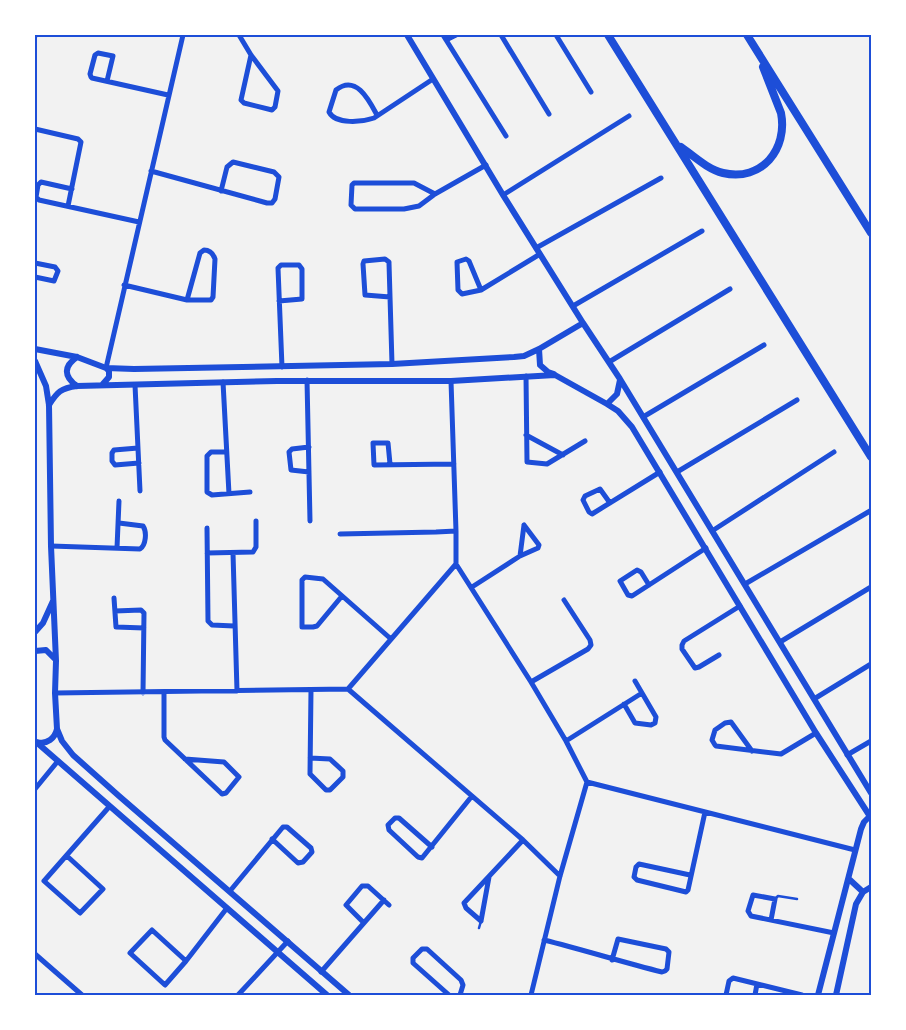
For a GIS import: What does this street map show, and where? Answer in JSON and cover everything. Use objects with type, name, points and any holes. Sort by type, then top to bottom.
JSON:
[{"type":"highway","points":[[608,35],[871,457]]},
{"type":"highway","points":[[747,35],[871,233]]},
{"type":"highway","points":[[677,144],[708,166],[724,173],[742,174],[758,169],[776,152],[782,137],[782,113],[756,49]]},
{"type":"street","points":[[102,385],[109,377],[109,371],[106,368],[124,284],[183,35]]},
{"type":"street","points":[[239,35],[251,55],[278,91],[275,107],[272,110],[244,103],[241,100],[251,55]]},
{"type":"street","points":[[407,35],[583,324],[620,379],[677,472],[871,793]]},
{"type":"street","points":[[456,35],[445,38],[506,136]]},
{"type":"street","points":[[501,35],[549,114]]},
{"type":"street","points":[[556,35],[592,92]]},
{"type":"street","points":[[107,81],[112,56],[98,53],[95,55],[90,76],[92,78],[168,95]]},
{"type":"street","points":[[378,115],[363,91],[356,86],[345,85],[336,90],[329,112],[334,118],[339,120],[369,120],[378,115],[433,79]]},
{"type":"street","points":[[504,195],[629,116]]},
{"type":"street","points":[[35,129],[78,139],[81,142],[68,206]]},
{"type":"street","points":[[151,171],[221,191],[267,203],[272,203],[275,199],[279,177],[274,172],[233,162],[227,167],[221,191]]},
{"type":"street","points":[[435,194],[414,183],[354,183],[352,185],[351,206],[355,209],[404,209],[419,206],[435,194],[486,165]]},
{"type":"street","points":[[482,290],[469,261],[466,259],[456,263],[460,293],[482,290],[529,261],[538,251],[661,178]]},
{"type":"street","points":[[72,188],[41,182],[38,185],[36,198],[139,222]]},
{"type":"street","points":[[573,306],[702,231]]},
{"type":"street","points":[[124,284],[187,300],[210,301],[213,298],[215,259],[209,250],[200,252],[187,300]]},
{"type":"street","points":[[390,297],[365,296],[364,261],[388,260],[390,297],[392,364]]},
{"type":"street","points":[[35,263],[55,267],[58,271],[54,281],[35,277]]},
{"type":"street","points":[[279,301],[302,299],[302,269],[299,265],[278,267],[279,301],[282,367]]},
{"type":"street","points":[[609,362],[730,289]]},
{"type":"street","points":[[35,348],[78,357],[106,368],[171,369],[392,364],[524,356],[583,324]]},
{"type":"street","points":[[643,417],[764,345]]},
{"type":"street","points":[[539,348],[540,365],[548,372],[607,404],[626,419],[706,548],[816,733],[871,816],[864,822],[861,829],[818,995]]},
{"type":"street","points":[[77,386],[69,380],[66,372],[70,362],[78,357]]},
{"type":"street","points":[[35,361],[46,386],[49,405],[57,729],[56,734],[50,740],[42,744],[36,741]]},
{"type":"street","points":[[49,405],[64,387],[77,386],[306,380],[451,381],[555,375]]},
{"type":"street","points":[[526,376],[526,459],[529,463],[547,464],[585,441]]},
{"type":"street","points":[[607,404],[617,394],[620,379]]},
{"type":"street","points":[[306,380],[310,521]]},
{"type":"street","points":[[451,381],[456,564],[531,682],[566,741],[587,782],[560,876],[531,995]]},
{"type":"street","points":[[223,382],[228,494]]},
{"type":"street","points":[[135,385],[140,491]]},
{"type":"street","points":[[677,472],[797,400]]},
{"type":"street","points":[[526,435],[563,454]]},
{"type":"street","points":[[390,464],[388,443],[373,442],[373,464],[390,464],[454,464]]},
{"type":"street","points":[[309,447],[292,448],[289,452],[290,470],[309,472]]},
{"type":"street","points":[[138,448],[114,450],[112,461],[115,465],[139,464]]},
{"type":"street","points":[[226,452],[208,454],[206,458],[208,494],[250,492]]},
{"type":"street","points":[[712,530],[834,452]]},
{"type":"street","points":[[610,504],[600,489],[585,496],[583,500],[590,514],[610,504],[660,472]]},
{"type":"street","points":[[117,548],[119,502]]},
{"type":"street","points":[[745,584],[870,511]]},
{"type":"street","points":[[207,554],[251,553],[255,551],[256,521]]},
{"type":"street","points":[[51,546],[140,549],[144,543],[145,529],[143,526],[119,523]]},
{"type":"street","points":[[472,587],[520,556],[537,549],[539,546],[525,525],[520,556]]},
{"type":"street","points":[[207,528],[208,622],[212,625],[234,626]]},
{"type":"street","points":[[340,534],[456,531]]},
{"type":"street","points":[[649,585],[639,570],[620,582],[629,596],[649,585],[706,548]]},
{"type":"street","points":[[233,553],[237,691]]},
{"type":"street","points":[[348,689],[456,564]]},
{"type":"street","points":[[342,596],[315,627],[302,627],[302,578],[323,579],[391,639]]},
{"type":"street","points":[[780,642],[871,587]]},
{"type":"street","points":[[114,598],[116,627],[144,628]]},
{"type":"street","points":[[35,632],[43,623],[54,599]]},
{"type":"street","points":[[531,682],[588,649],[591,644],[564,600]]},
{"type":"street","points":[[719,655],[695,668],[682,649],[682,645],[684,641],[740,606]]},
{"type":"street","points":[[115,611],[143,610],[143,693]]},
{"type":"street","points":[[35,651],[46,650],[56,660]]},
{"type":"street","points":[[814,699],[871,664]]},
{"type":"street","points":[[624,704],[635,723],[654,724],[656,717],[635,681]]},
{"type":"street","points":[[55,693],[348,689],[522,840],[560,876]]},
{"type":"street","points":[[310,758],[330,759],[344,772],[343,777],[330,790],[326,790],[311,776],[310,758],[311,690]]},
{"type":"street","points":[[164,693],[164,738],[185,759],[222,794],[226,793],[239,777],[224,762],[185,759]]},
{"type":"street","points":[[566,741],[642,693]]},
{"type":"street","points":[[752,751],[731,722],[715,730],[712,740],[714,745],[752,751],[781,754],[816,733]]},
{"type":"street","points":[[57,729],[62,741],[73,755],[349,995]]},
{"type":"street","points":[[36,741],[109,807],[327,995]]},
{"type":"street","points":[[847,755],[871,741]]},
{"type":"street","points":[[35,789],[58,761]]},
{"type":"street","points":[[587,782],[855,850]]},
{"type":"street","points":[[432,847],[399,818],[395,818],[389,824],[389,830],[420,858],[423,857],[432,847],[472,796]]},
{"type":"street","points":[[67,856],[103,889],[80,913],[44,881],[109,807]]},
{"type":"street","points":[[690,875],[639,864],[636,867],[634,877],[637,880],[685,892],[688,890],[705,812]]},
{"type":"street","points":[[230,891],[272,840],[282,828],[286,826],[312,850],[311,854],[300,864],[272,840]]},
{"type":"street","points":[[481,921],[464,904],[522,840]]},
{"type":"street","points":[[481,921],[489,877]]},
{"type":"street","points":[[849,879],[863,892]]},
{"type":"street","points":[[364,922],[346,905],[360,887],[368,886],[389,905]]},
{"type":"street","points":[[836,995],[856,904],[863,892],[871,887]]},
{"type":"street","points":[[771,920],[775,899],[751,896],[748,911],[751,916],[834,933]]},
{"type":"street","points":[[321,972],[384,900]]},
{"type":"street","points":[[186,961],[152,930],[130,953],[165,985],[186,961],[227,908]]},
{"type":"street","points":[[544,940],[612,960],[663,972],[667,969],[670,954],[666,949],[618,939],[612,960]]},
{"type":"street","points":[[238,995],[288,941]]},
{"type":"street","points":[[448,995],[413,963],[413,958],[422,949],[427,949],[462,980],[460,995]]},
{"type":"street","points":[[35,954],[82,995]]},
{"type":"street","points":[[726,995],[729,981],[733,978],[802,995]]},
{"type":"street","points":[[755,995],[758,984]]},
{"type":"lane","points":[[775,899],[778,896],[797,900]]},
{"type":"lane","points":[[479,928],[481,921]]}]
